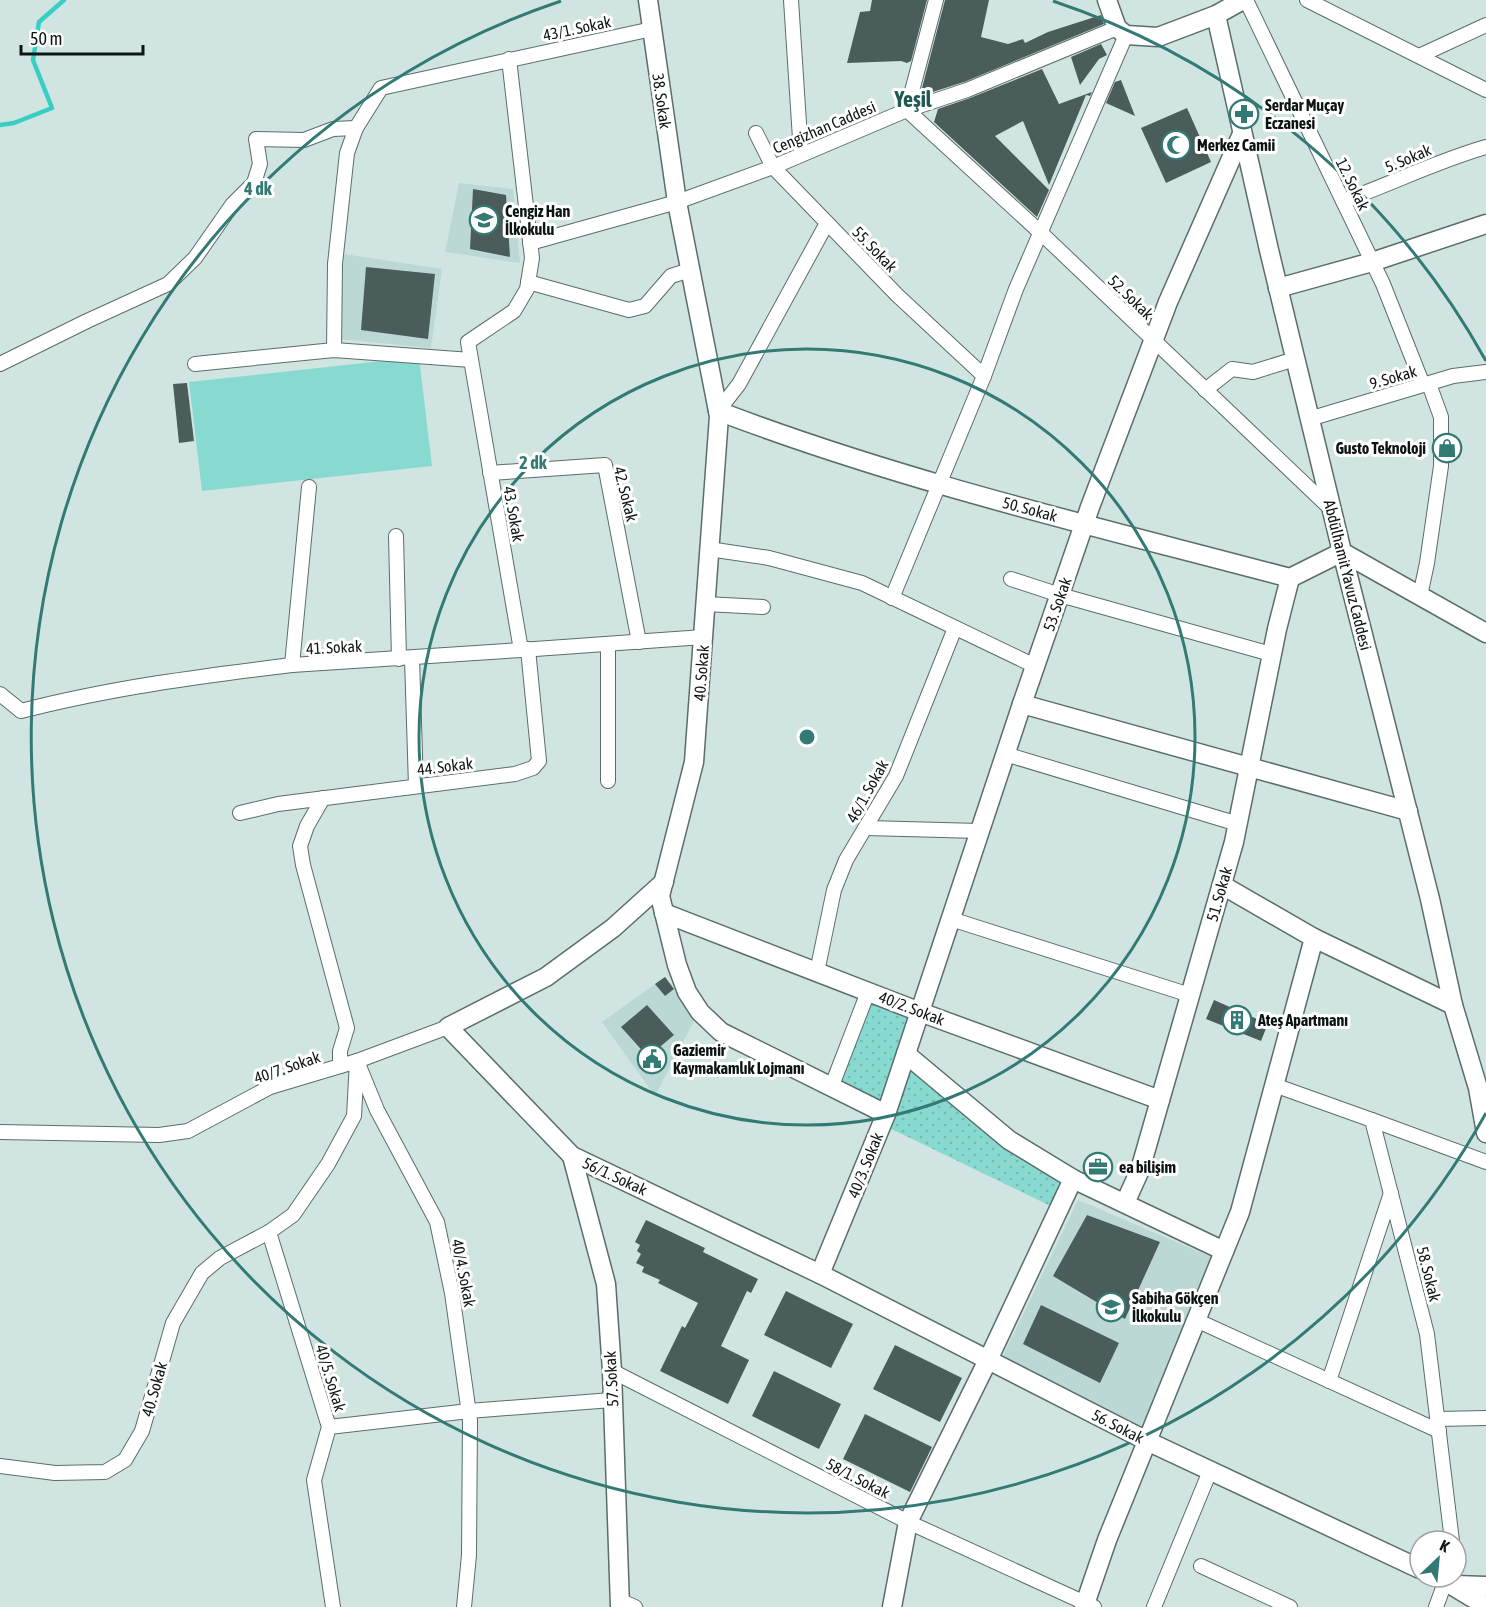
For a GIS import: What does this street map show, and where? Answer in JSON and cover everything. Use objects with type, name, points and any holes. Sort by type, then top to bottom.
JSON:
[{"type":"street","name":"38. Sokak","points":[[648,0],[677,202]]},
{"type":"street","points":[[791,0],[801,154]]},
{"type":"street","points":[[907,110],[936,0]]},
{"type":"street","points":[[892,598],[1122,32],[1107,0]]},
{"type":"street","points":[[1122,32],[1158,37],[1216,15],[1245,0]]},
{"type":"street","name":"12. Sokak","points":[[1245,0],[1372,262],[1441,417],[1441,466],[1420,596]]},
{"type":"street","points":[[1307,0],[1486,90]]},
{"type":"street","name":"Abdülhamit Yavuz Caddesi","points":[[1216,15],[1278,288],[1331,509],[1430,899],[1453,1005],[1482,1088],[1486,1133]]},
{"type":"street","points":[[1419,56],[1486,25]]},
{"type":"street","name":"43/1. Sokak","points":[[334,350],[335,264],[347,153],[356,128],[381,88],[652,29]]},
{"type":"street","name":"Cengizhan Caddesi","points":[[530,243],[677,202],[773,166],[907,110],[1122,32]]},
{"type":"street","points":[[509,59],[532,258],[528,282],[629,310],[645,306],[671,276],[690,270]]},
{"type":"street","name":"52. Sokak","points":[[907,110],[1041,233],[1331,509]]},
{"type":"street","points":[[0,364],[168,284],[195,258],[232,206],[254,183],[260,164],[256,140],[304,140],[333,129],[356,128]]},
{"type":"street","name":"55. Sokak","points":[[756,133],[773,166],[897,296],[984,376]]},
{"type":"street","name":"53. Sokak","points":[[886,1114],[1005,754],[1085,523],[1168,302],[1242,134]]},
{"type":"street","name":"5. Sokak","points":[[1343,201],[1456,155],[1486,147]]},
{"type":"street","name":"40. Sokak","points":[[664,882],[694,762],[718,411],[677,202]]},
{"type":"street","points":[[718,411],[739,384],[827,223]]},
{"type":"street","points":[[1278,288],[1372,262],[1486,224]]},
{"type":"street","name":"43. Sokak","points":[[524,649],[490,473],[468,342],[514,310],[527,289],[528,282]]},
{"type":"street","points":[[195,364],[334,350],[471,360]]},
{"type":"street","points":[[1205,390],[1232,369],[1253,372],[1295,359]]},
{"type":"street","name":"9. Sokak","points":[[1310,419],[1453,376],[1486,372]]},
{"type":"street","name":"50. Sokak","points":[[718,411],[938,484],[1290,578]]},
{"type":"street","name":"42. Sokak","points":[[490,473],[605,465],[639,642]]},
{"type":"street","name":"41. Sokak","points":[[309,487],[292,665],[703,637]]},
{"type":"street","points":[[396,536],[416,786]]},
{"type":"street","points":[[709,549],[769,558],[862,583],[1035,666]]},
{"type":"street","points":[[1290,578],[1342,552],[1486,633]]},
{"type":"street","name":"51. Sokak","points":[[1125,1203],[1140,1170],[1238,824],[1271,654],[1290,578]]},
{"type":"street","points":[[1011,579],[1060,596],[1271,654]]},
{"type":"street","points":[[705,604],[763,607]]},
{"type":"street","name":"46/1. Sokak","points":[[817,972],[834,890],[846,860],[896,776],[955,628]]},
{"type":"street","points":[[608,644],[608,781]]},
{"type":"street","name":"44. Sokak","points":[[240,813],[278,804],[515,774],[534,768],[539,761],[524,649]]},
{"type":"street","points":[[0,694],[21,711],[70,699],[199,677],[292,665]]},
{"type":"street","points":[[1022,704],[1408,811]]},
{"type":"street","points":[[1005,754],[1238,824]]},
{"type":"street","points":[[323,798],[307,826],[300,846],[303,865],[347,1028],[340,1051],[340,1066]]},
{"type":"street","points":[[866,828],[980,831]]},
{"type":"street","points":[[269,1232],[293,1215],[328,1164],[354,1116],[357,1061],[448,1027],[546,977],[613,928],[664,882]]},
{"type":"street","name":"40/3. Sokak","points":[[664,882],[660,896],[681,979],[694,1004],[710,1023],[721,1032],[886,1114],[820,1274]]},
{"type":"street","points":[[1221,885],[1314,938],[1453,1005]]},
{"type":"street","name":"40/2. Sokak","points":[[664,913],[920,1012],[1160,1101]]},
{"type":"street","points":[[951,919],[1190,995]]},
{"type":"street","points":[[1088,1606],[1107,1540],[1240,1212],[1314,938]]},
{"type":"street","points":[[831,1088],[868,992]]},
{"type":"street","name":"56/1. Sokak","points":[[448,1027],[572,1156],[820,1274]]},
{"type":"street","points":[[906,1054],[1009,1140],[1074,1179],[1224,1251]]},
{"type":"street","name":"40/7. Sokak","points":[[0,1132],[159,1135],[188,1131],[270,1087],[357,1061]]},
{"type":"street","name":"40/4. Sokak","points":[[357,1061],[377,1110],[437,1222],[452,1293],[469,1411],[469,1555],[464,1607]]},
{"type":"street","points":[[1274,1085],[1486,1162]]},
{"type":"street","name":"58. Sokak","points":[[1372,1120],[1427,1334],[1451,1529]]},
{"type":"street","name":"57. Sokak","points":[[572,1156],[606,1284],[625,1605]]},
{"type":"street","points":[[892,1607],[908,1522],[1074,1179]]},
{"type":"street","points":[[1329,1381],[1391,1194]]},
{"type":"street","name":"40. Sokak","points":[[0,1466],[55,1473],[105,1472],[125,1460],[142,1431],[173,1323],[202,1273],[220,1258],[269,1232]]},
{"type":"street","name":"40/5. Sokak","points":[[269,1232],[329,1427],[314,1480],[333,1607]]},
{"type":"street","name":"56. Sokak","points":[[820,1274],[1147,1441],[1408,1563]]},
{"type":"street","points":[[1196,1320],[1329,1381],[1438,1425],[1486,1418]]},
{"type":"street","name":"58/1. Sokak","points":[[612,1371],[908,1522],[1088,1606]]},
{"type":"street","points":[[329,1427],[469,1411],[612,1400]]},
{"type":"street","points":[[1154,1607],[1210,1471]]},
{"type":"street","points":[[1200,1566],[1290,1607]]},
{"type":"street","points":[[1468,1583],[1486,1586]]},
{"type":"street","points":[[1436,1607],[1443,1589]]},
{"type":"street","points":[[1460,1589],[1486,1606]]},
{"type":"shaded area","name":"Cengiz Han İlkokulu","points":[[459,183],[513,189],[520,263],[445,252]]},
{"type":"shaded area","points":[[344,254],[442,269],[431,348],[338,339]]},
{"type":"shaded area","points":[[419,357],[432,466],[202,491],[189,382]]},
{"type":"shaded area","name":"Gaziemir Kaymakamlık Lojmanı","points":[[665,977],[695,1019],[655,1096],[602,1022]]},
{"type":"shaded area","points":[[868,992],[920,1012],[906,1054],[1073,1179],[1059,1210],[881,1124],[886,1114],[831,1088]]},
{"type":"shaded area","name":"Sabiha Gökçen İlkokulu","points":[[1078,1200],[1216,1259],[1145,1429],[1003,1356]]},
{"type":"building","points":[[872,0],[927,0],[911,61],[907,63],[901,61],[847,63],[860,12],[870,11]]},
{"type":"building","points":[[945,0],[989,0],[981,37],[1008,44],[1023,39],[1025,43],[1048,32],[1101,15],[1104,24],[964,82],[920,96]]},
{"type":"building","points":[[1101,44],[1107,55],[1099,59],[1080,85],[1071,57]]},
{"type":"building","points":[[1042,69],[1059,104],[1092,92],[1090,96],[1086,95],[1049,185],[1023,121],[995,136],[1049,190],[1037,217],[934,122],[938,109]]},
{"type":"building","points":[[1121,80],[1135,116],[1106,103],[1115,82]]},
{"type":"building","name":"Merkez Camii","points":[[1187,108],[1211,162],[1166,183],[1141,128]]},
{"type":"building","name":"Cengiz Han İlkokulu","points":[[473,189],[506,195],[510,257],[470,249]]},
{"type":"building","points":[[366,267],[435,274],[428,339],[361,330]]},
{"type":"building","points":[[187,383],[194,441],[179,443],[173,384]]},
{"type":"building","points":[[665,977],[674,989],[665,996],[655,984]]},
{"type":"building","name":"Ateş Apartmanı","points":[[1214,1000],[1257,1019],[1260,1017],[1269,1021],[1261,1041],[1206,1019]]},
{"type":"building","name":"Gaziemir Kaymakamlık Lojmanı","points":[[647,1005],[674,1035],[648,1057],[621,1027]]},
{"type":"building","points":[[1087,1215],[1160,1242],[1125,1319],[1053,1276]]},
{"type":"building","points":[[646,1220],[705,1248],[703,1252],[758,1279],[751,1293],[747,1291],[721,1346],[749,1360],[728,1404],[660,1371],[682,1326],[685,1328],[698,1303],[658,1283],[660,1280],[642,1272],[644,1267],[636,1263],[641,1254],[637,1251],[640,1245],[635,1242]]},
{"type":"building","points":[[786,1291],[853,1324],[831,1368],[764,1335]]},
{"type":"building","name":"Sabiha Gökçen İlkokulu","points":[[1041,1305],[1119,1343],[1100,1383],[1023,1344]]},
{"type":"building","points":[[895,1345],[962,1378],[940,1422],[873,1389]]},
{"type":"building","points":[[774,1371],[841,1404],[819,1449],[752,1416]]},
{"type":"building","points":[[865,1414],[932,1447],[910,1492],[843,1459]]},
{"type":"waterway","points":[[0,125],[14,123],[52,108],[33,60],[39,22],[64,0]]},
{"type":"place","name":"Serdar Muçay Eczanesi","points":[[1244,114]]},
{"type":"place","name":"Merkez Camii","points":[[1176,145]]},
{"type":"place","name":"Cengiz Han İlkokulu","points":[[484,220]]},
{"type":"place","name":"Gusto Teknoloji","points":[[1447,448]]},
{"type":"place","name":"Ateş Apartmanı","points":[[1237,1020]]},
{"type":"place","name":"Gaziemir Kaymakamlık Lojmanı","points":[[652,1059]]},
{"type":"place","name":"ea bilişim","points":[[1098,1167]]},
{"type":"place","name":"Sabiha Gökçen İlkokulu","points":[[1111,1307]]},
{"type":"district","name":"Yeşil","points":[[913,99]]}]
